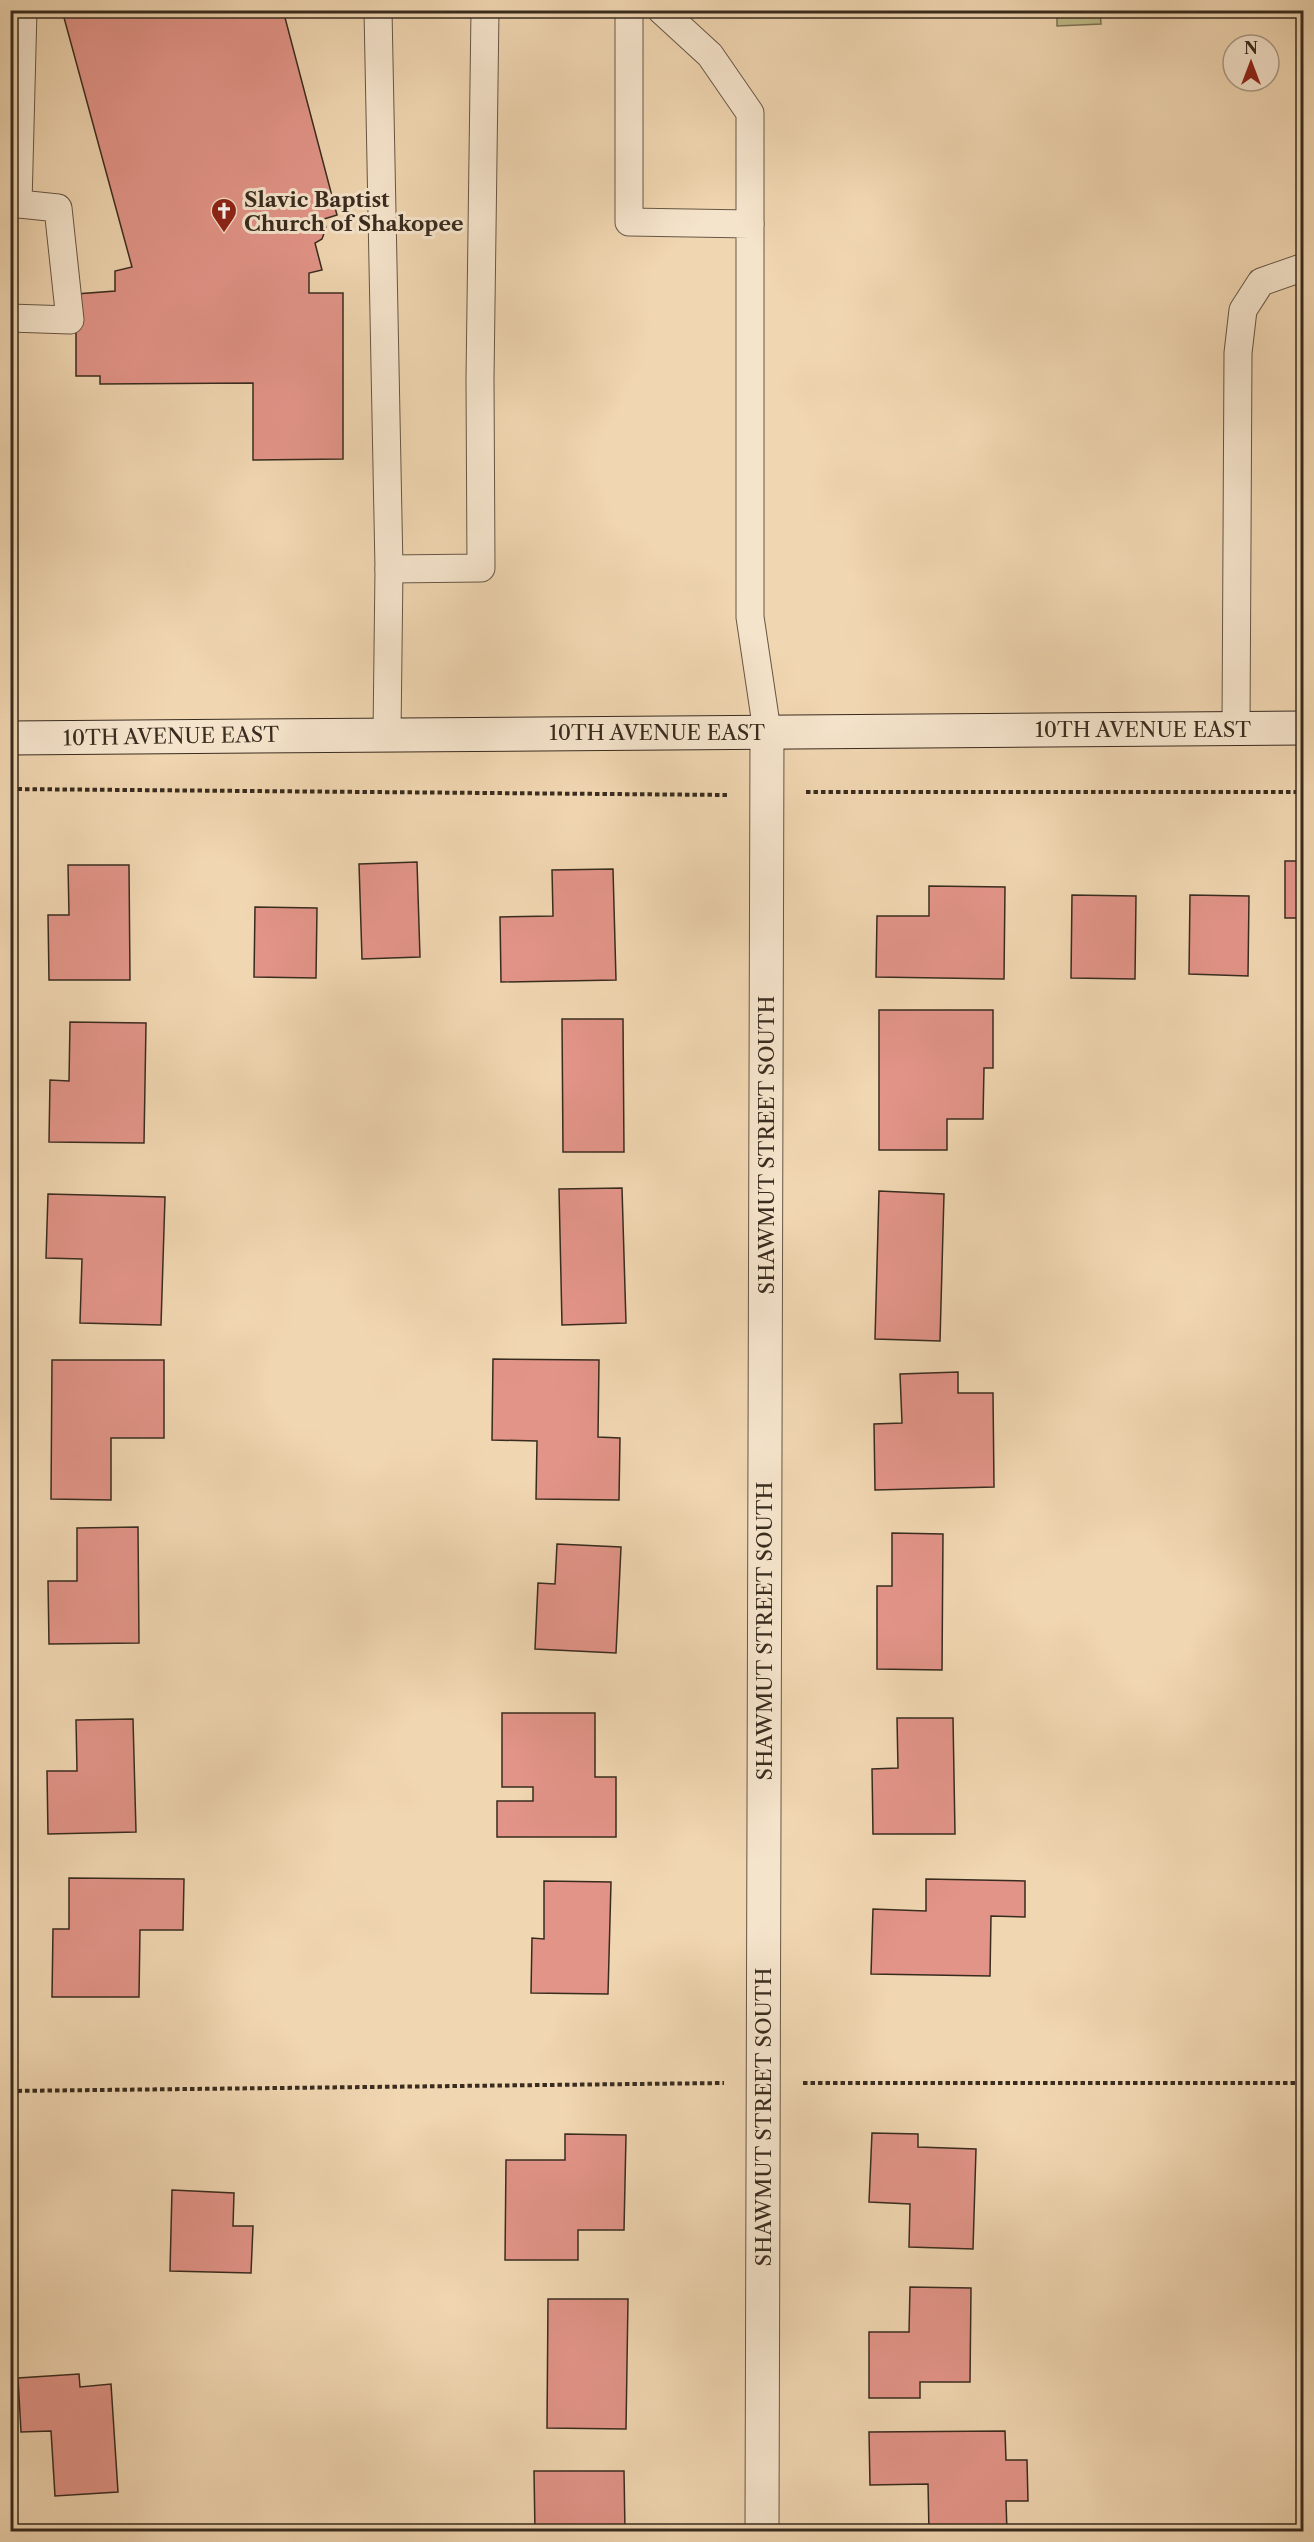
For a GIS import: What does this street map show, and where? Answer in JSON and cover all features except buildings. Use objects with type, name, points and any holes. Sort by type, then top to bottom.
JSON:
[{"type":"street","name":"10TH AVENUE EAST","points":[[10,738],[1304,728]]},
{"type":"street","name":"SHAWMUT STREET SOUTH","points":[[762,2532],[767,731]]},
{"type":"lane","points":[[10,318],[70,320],[58,208],[14,203],[23,10]]},
{"type":"lane","points":[[378,10],[388,569],[387,734]]},
{"type":"lane","points":[[388,569],[481,568],[480,354],[485,10]]},
{"type":"lane","points":[[629,10],[629,222],[750,224]]},
{"type":"lane","points":[[661,10],[710,55],[750,113],[750,617],[767,731]]},
{"type":"lane","points":[[1236,728],[1238,353],[1243,310],[1261,282],[1304,267]]},
{"type":"path","points":[[10,789],[675,796],[810,792],[1304,792]]},
{"type":"path","points":[[10,2091],[762,2083],[1304,2083]]},
{"type":"shaded area","points":[[1057,11],[1100,11],[1101,24],[1057,26]]},
{"type":"place","name":"Slavic Baptist Church of Shakopee","points":[[224,234]]}]
